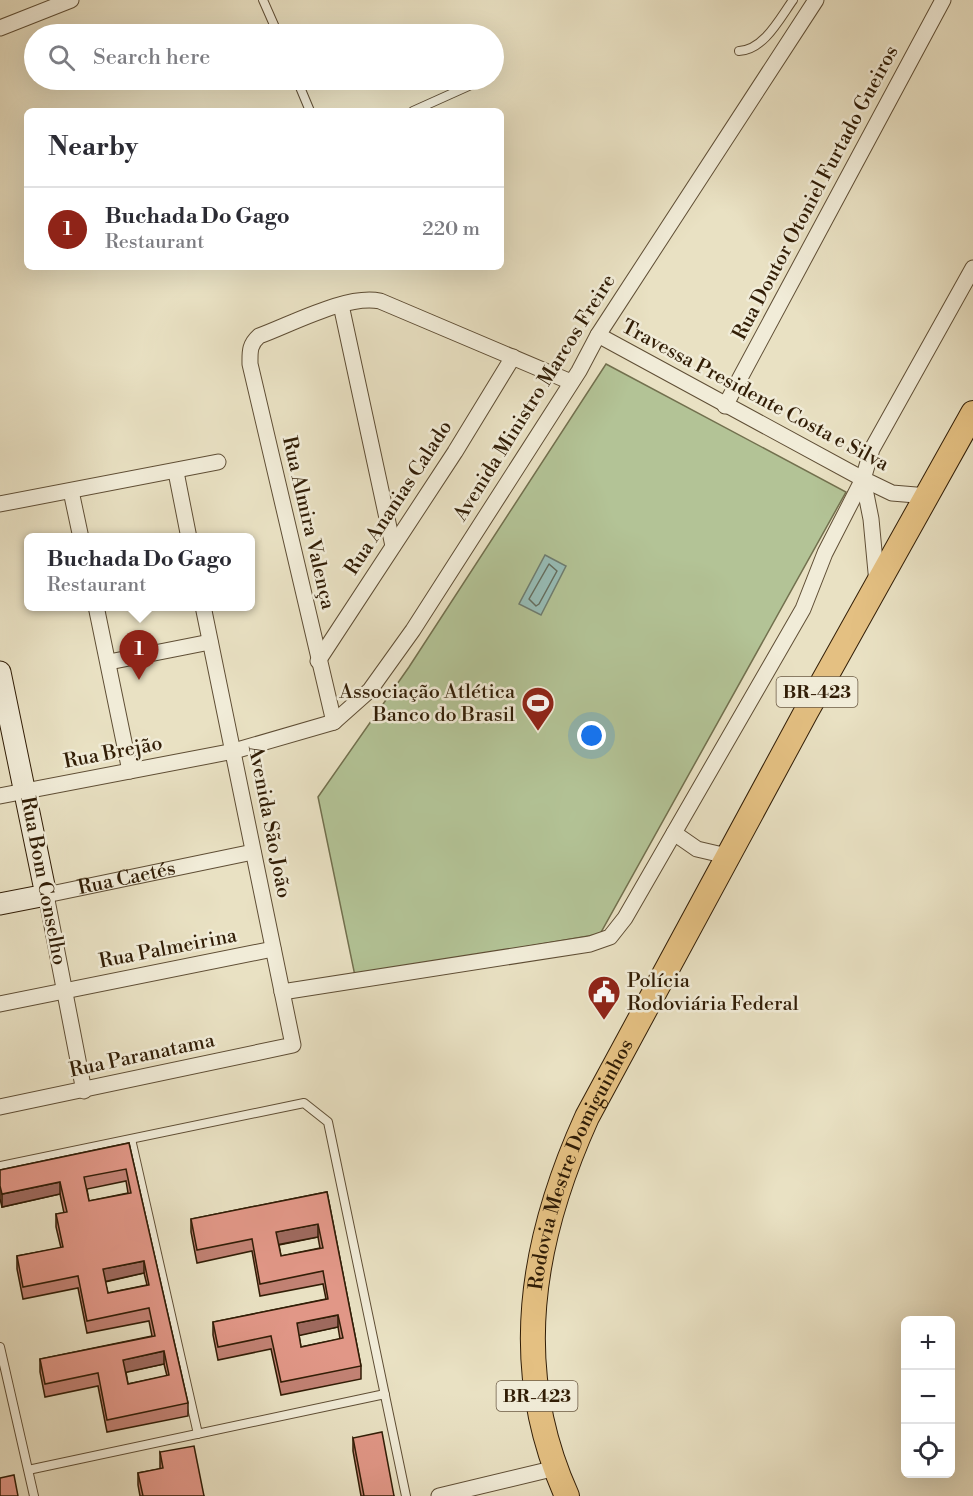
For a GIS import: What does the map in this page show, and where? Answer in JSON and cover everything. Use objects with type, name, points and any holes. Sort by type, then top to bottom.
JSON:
[{"type":"main road","name":"Rodovia Mestre Domiguinhos","points":[[567,1496],[556,1468],[539,1404],[532,1356],[534,1292],[552,1207],[568,1159],[587,1117],[727,856],[973,413]]},
{"type":"street","points":[[0,28],[70,0]]},
{"type":"street","name":"Avenida Ministro Marcos Freire","points":[[234,751],[334,722],[370,690],[816,0]]},
{"type":"street","name":"Rua Doutor Otoniel Furtado Gueiros","points":[[725,406],[943,0]]},
{"type":"street","points":[[282,992],[606,940],[626,918],[802,609],[825,553],[863,480],[872,449],[973,267]]},
{"type":"street","points":[[393,546],[341,305],[369,298],[381,301],[571,382]]},
{"type":"street","name":"Rua Almira Valença","points":[[334,722],[250,364],[249,349],[259,336],[341,305]]},
{"type":"street","name":"Travessa Presidente Costa e Silva","points":[[598,335],[863,480],[892,493],[928,496]]},
{"type":"street","name":"Rua Ananias Calado","points":[[318,661],[455,452],[513,357]]},
{"type":"street","points":[[0,504],[176,472],[218,462]]},
{"type":"street","points":[[176,472],[188,533]]},
{"type":"street","points":[[863,480],[872,519],[877,586]]},
{"type":"street","points":[[71,491],[80,533]]},
{"type":"street","points":[[97,611],[130,771]]},
{"type":"street","name":"Avenida São João","points":[[204,611],[293,1045]]},
{"type":"street","points":[[109,662],[210,642]]},
{"type":"street","name":"Rua Bom Conselho","points":[[0,672],[2,696],[25,792],[84,1090]]},
{"type":"street","name":"Rua Brejão","points":[[0,796],[234,751]]},
{"type":"street","points":[[674,833],[697,849],[727,856]]},
{"type":"street","name":"Rua Caetés","points":[[0,904],[253,852]]},
{"type":"street","name":"Rua Palmeirina","points":[[0,1004],[273,949]]},
{"type":"street","name":"Rua Paranatama","points":[[0,1107],[293,1045]]},
{"type":"street","points":[[439,1496],[556,1468]]},
{"type":"lane","points":[[263,0],[274,24]]},
{"type":"lane","points":[[739,51],[749,51],[765,37],[793,0]]},
{"type":"lane","points":[[301,90],[309,108]]},
{"type":"lane","points":[[420,108],[460,90]]},
{"type":"lane","points":[[0,1166],[304,1103],[328,1122],[406,1496]]},
{"type":"lane","points":[[131,1139],[198,1434]]},
{"type":"lane","points":[[0,1347],[34,1496]]},
{"type":"lane","points":[[28,1470],[385,1394]]},
{"type":"green space","name":"Associação Atlética Banco do Brasil","points":[[606,364],[846,492],[600,934],[355,976],[318,797],[409,667]]},
{"type":"water","points":[[545,555],[566,566],[541,615],[519,604]]},
{"type":"building","points":[[129,1143],[188,1403],[107,1420],[98,1373],[45,1384],[40,1359],[155,1336],[149,1308],[87,1321],[78,1276],[23,1287],[17,1256],[63,1247],[56,1214],[67,1212],[60,1182],[2,1194],[0,1170]],"holes":[[[126,1169],[131,1193],[89,1201],[84,1177]],[[144,1261],[149,1285],[108,1293],[103,1269]],[[164,1351],[169,1375],[128,1384],[123,1360]]]},
{"type":"building","points":[[327,1192],[361,1366],[281,1382],[271,1336],[218,1347],[213,1322],[328,1299],[323,1271],[260,1284],[252,1239],[197,1250],[191,1219]],"holes":[[[318,1224],[323,1248],[281,1256],[276,1232]],[[338,1315],[343,1338],[301,1347],[297,1323]]]},
{"type":"building","points":[[382,1432],[394,1496],[364,1496],[353,1438]]},
{"type":"building","points":[[194,1446],[204,1496],[143,1496],[138,1473],[163,1468],[160,1452]]},
{"type":"building","points":[[14,1475],[18,1496],[0,1496],[0,1478]]},
{"type":"place","name":"Buchada Do Gago","points":[[139,680]]},
{"type":"place","name":"Associação Atlética Banco do Brasil","points":[[538,732]]},
{"type":"place","name":"Polícia Rodoviária Federal","points":[[604,1021]]}]
